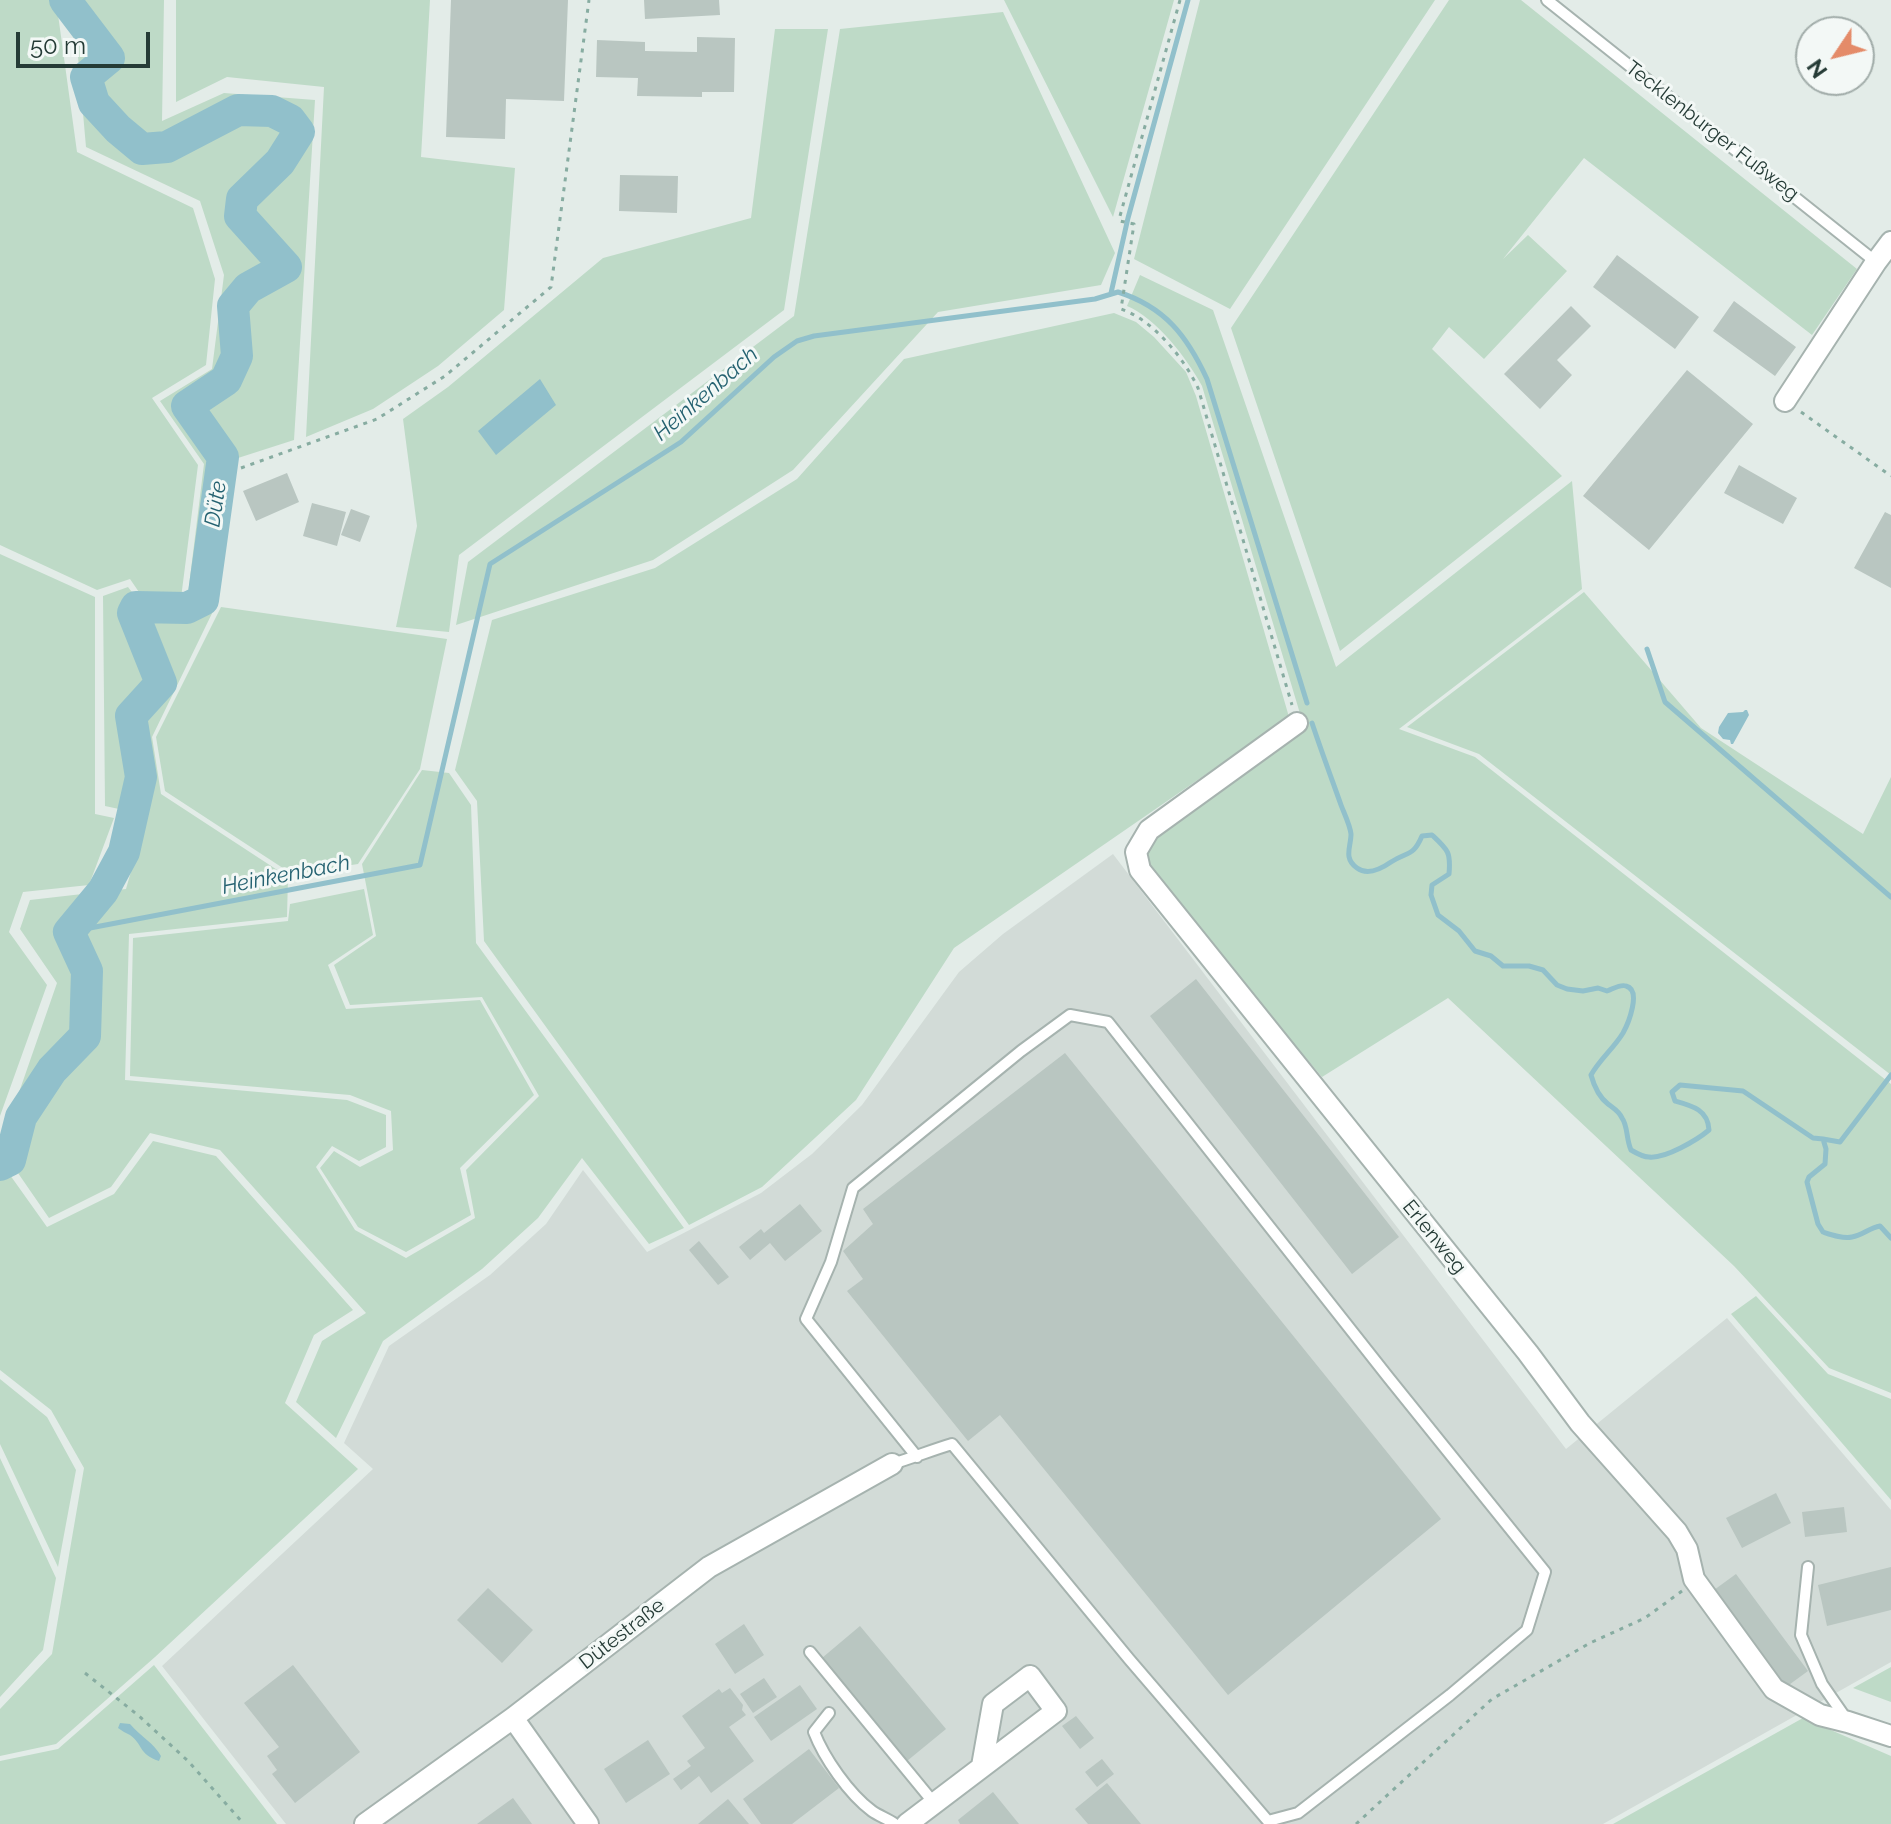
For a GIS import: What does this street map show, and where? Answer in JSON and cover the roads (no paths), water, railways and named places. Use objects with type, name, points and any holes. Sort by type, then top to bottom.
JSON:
[{"type":"street","points":[[1785,401],[1891,242]]},
{"type":"street","name":"Erlenweg","points":[[1297,723],[1149,830],[1136,852],[1140,870],[1528,1353],[1580,1423],[1677,1532],[1687,1549],[1694,1579],[1774,1689],[1820,1715],[1891,1736]]},
{"type":"street","name":"Dütestraße","points":[[365,1824],[513,1718],[709,1567],[892,1464]]},
{"type":"street","points":[[513,1718],[588,1824]]},
{"type":"street","points":[[907,1824],[982,1766]]},
{"type":"lane","name":"Tecklenburger Fußweg","points":[[1547,0],[1876,262]]},
{"type":"lane","points":[[892,1464],[917,1457],[952,1444],[1268,1821],[1298,1813],[1450,1695],[1527,1630],[1545,1572],[1108,1022],[1070,1015],[853,1188],[831,1262],[806,1319],[917,1457]]},
{"type":"lane","points":[[1808,1567],[1801,1635],[1822,1684],[1848,1722]]},
{"type":"lane","points":[[810,1652],[934,1803]]},
{"type":"lane","points":[[829,1713],[814,1732],[819,1745],[851,1792],[873,1812],[895,1824]]},
{"type":"water","points":[[540,379],[556,405],[496,455],[478,431]]},
{"type":"water","points":[[1745,710],[1749,715],[1731,744],[1730,740],[1723,739],[1718,733],[1719,727],[1728,713]]},
{"type":"water","points":[[120,1723],[130,1724],[151,1743],[161,1756],[159,1761],[147,1755],[134,1738],[118,1728]]},
{"type":"waterway","name":"Düte","points":[[0,1165],[10,1160],[21,1117],[52,1070],[85,1036],[87,971],[69,932],[103,891],[124,852],[141,777],[131,716],[161,683],[133,613],[136,607],[187,608],[203,600],[223,457],[187,406],[226,380],[237,356],[233,306],[248,288],[286,267],[240,216],[242,199],[280,162],[299,132],[290,120],[272,111],[238,110],[167,147],[142,149],[94,103],[86,77],[109,58],[65,0]]},
{"type":"waterway","points":[[1111,293],[1128,218],[1188,0]]},
{"type":"waterway","name":"Heinkenbach","points":[[69,932],[420,865],[490,564],[681,442],[774,357],[797,341],[814,336],[1095,299],[1118,292],[1162,315],[1191,349],[1207,379],[1307,703]]},
{"type":"waterway","points":[[1647,649],[1665,702],[1891,897]]},
{"type":"waterway","name":"Heinkenbach","points":[[1312,723],[1349,827],[1349,856],[1357,868],[1366,871],[1379,869],[1413,851],[1422,836],[1432,835],[1449,856],[1449,874],[1432,885],[1431,895],[1438,915],[1459,931],[1475,951],[1491,956],[1503,966],[1529,966],[1543,970],[1557,985],[1567,989],[1583,991],[1598,988],[1607,991],[1619,986],[1631,989],[1633,1000],[1625,1029],[1591,1075],[1599,1095],[1624,1121],[1631,1150],[1647,1157],[1656,1157],[1672,1152],[1709,1130],[1703,1113],[1675,1101],[1672,1092],[1680,1085],[1743,1091],[1813,1138],[1823,1139],[1825,1164],[1807,1182],[1823,1232],[1849,1237],[1880,1226],[1891,1238]]},
{"type":"waterway","points":[[1823,1139],[1840,1142],[1891,1075]]}]
